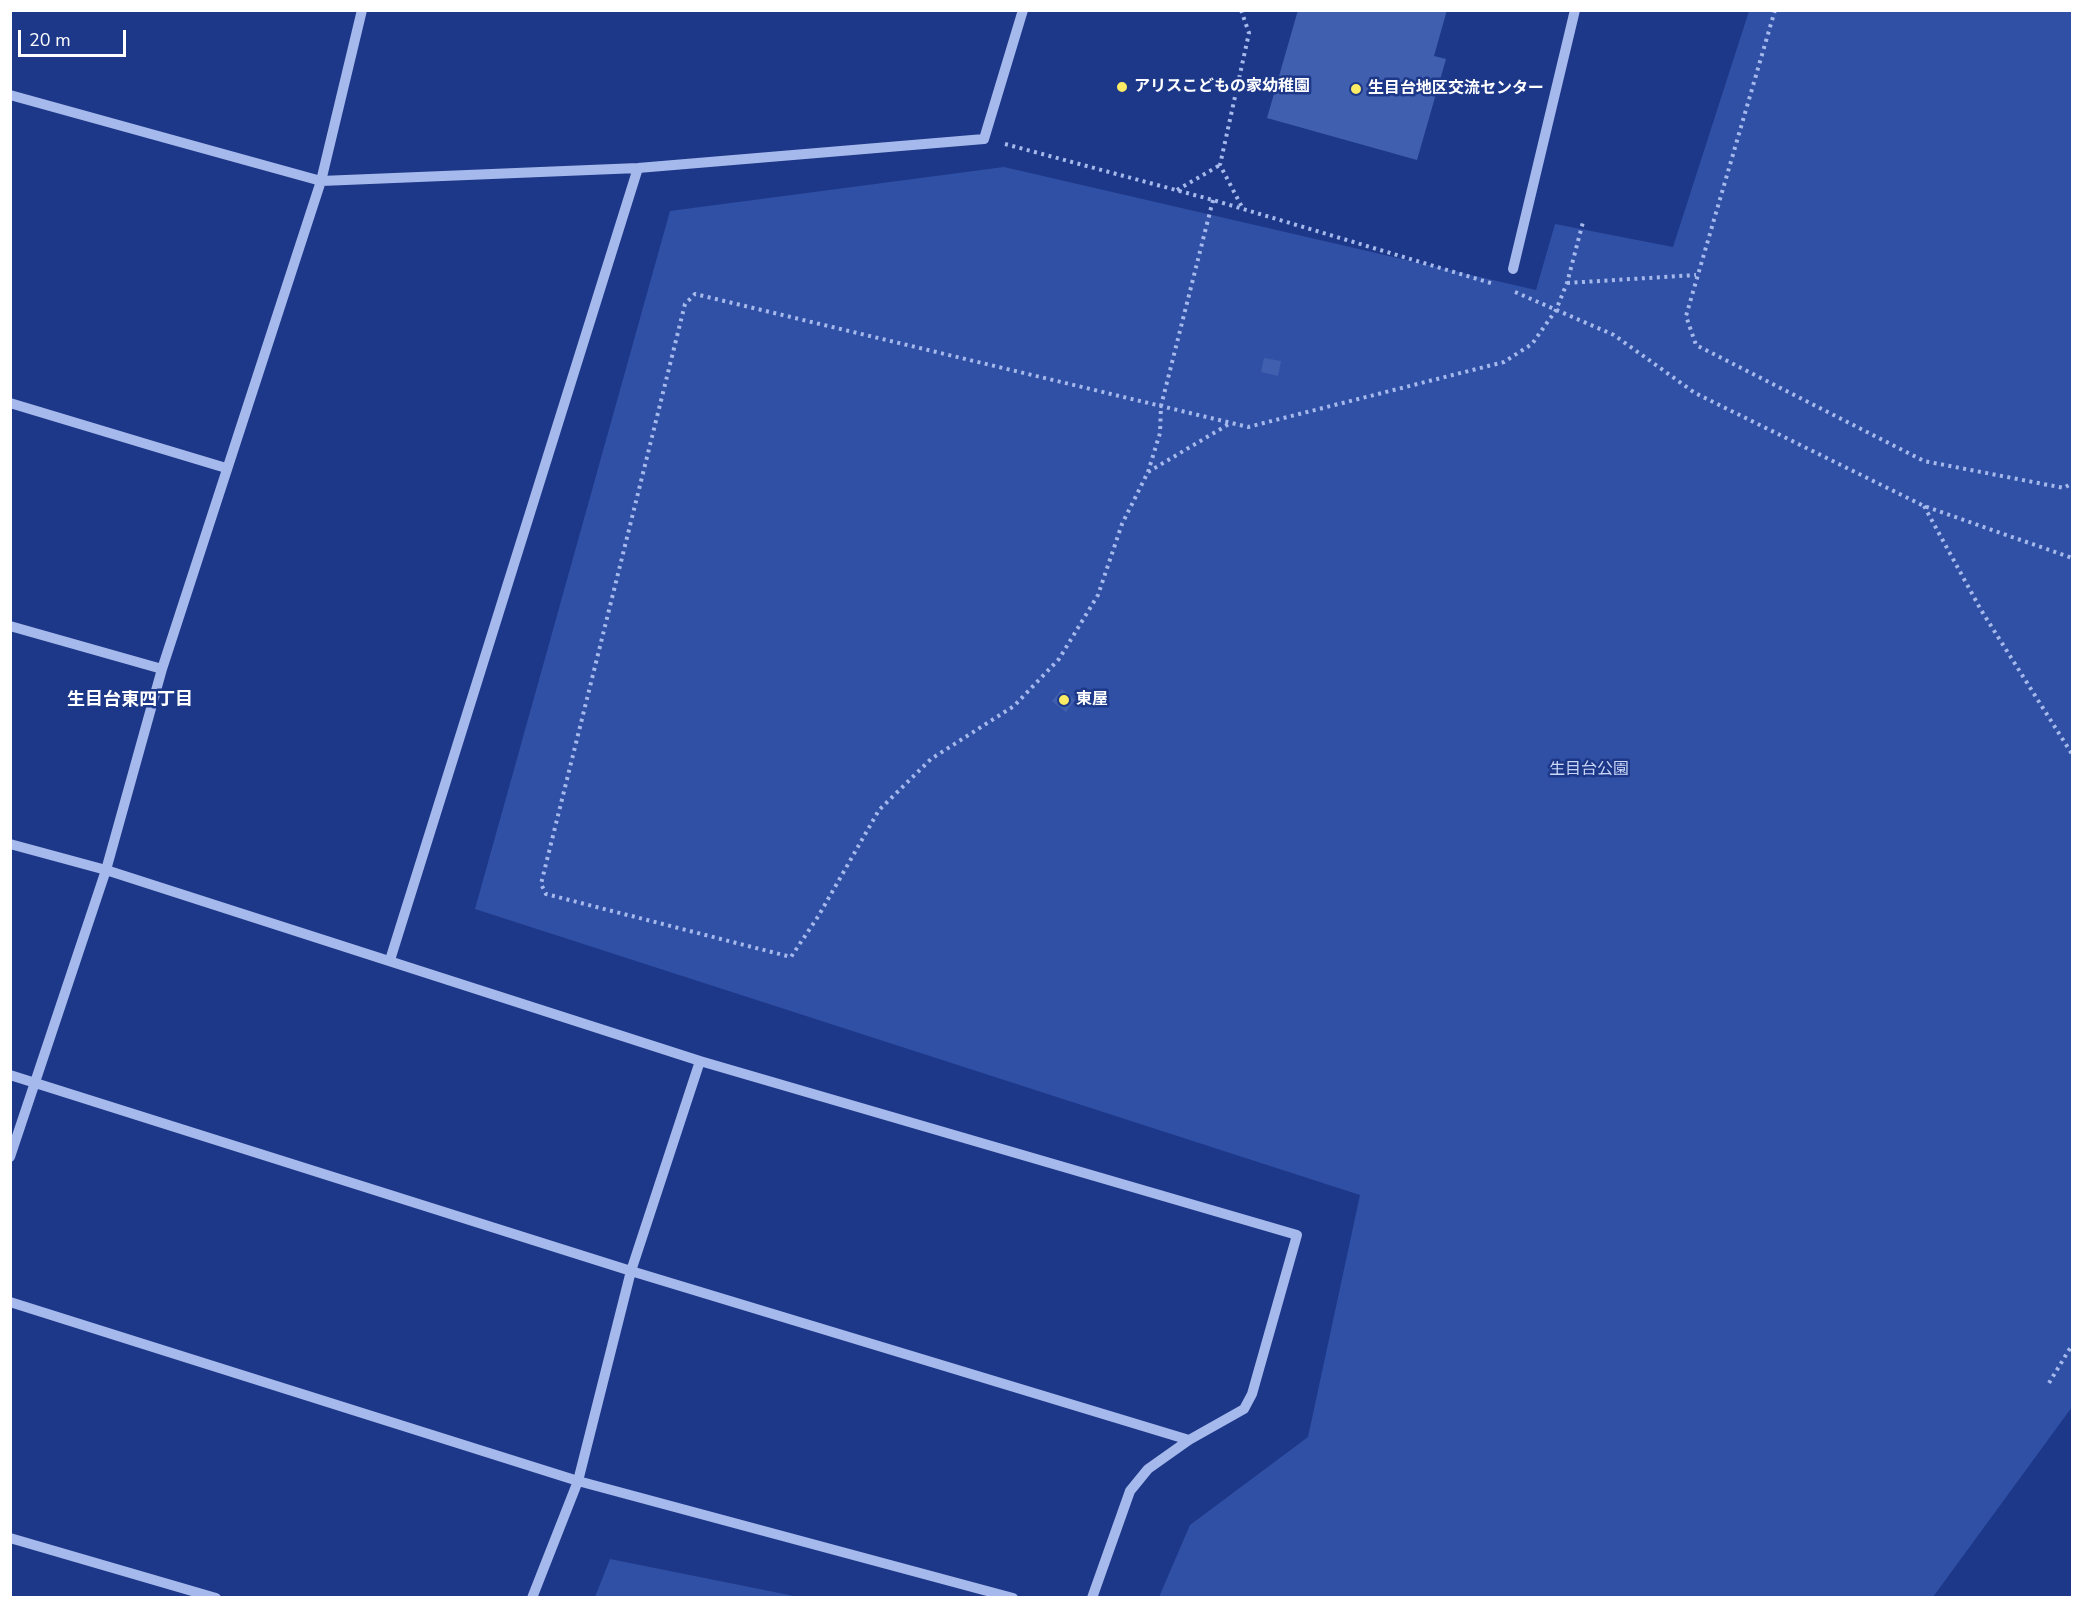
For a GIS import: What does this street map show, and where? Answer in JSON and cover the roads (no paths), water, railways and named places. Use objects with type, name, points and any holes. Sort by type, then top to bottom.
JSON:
[{"type":"street","points":[[10,1157],[106,870],[162,669],[321,181],[362,10]]},
{"type":"street","points":[[10,95],[321,181],[638,168],[984,139],[1023,10]]},
{"type":"street","points":[[1513,269],[1575,10]]},
{"type":"street","points":[[390,960],[638,168]]},
{"type":"street","points":[[10,403],[226,468]]},
{"type":"street","points":[[10,626],[162,669]]},
{"type":"street","points":[[10,844],[106,870],[700,1061],[1297,1235],[1252,1394],[1244,1409],[1189,1440],[1148,1469],[1130,1491],[1092,1598]]},
{"type":"street","points":[[532,1598],[578,1481],[631,1271],[700,1061]]},
{"type":"street","points":[[10,1075],[631,1271],[1189,1440]]},
{"type":"street","points":[[10,1302],[578,1481],[1013,1598]]},
{"type":"street","points":[[10,1538],[216,1598]]},
{"type":"place","name":"アリスこどもの家幼稚園","points":[[1122,87]]},
{"type":"place","name":"生目台地区交流センター","points":[[1356,89]]},
{"type":"place","name":"東屋","points":[[1064,700]]},
{"type":"district","name":"生目台東四丁目","points":[[130,701]]},
{"type":"park label","name":"生目台公園","points":[[1589,770]]}]
